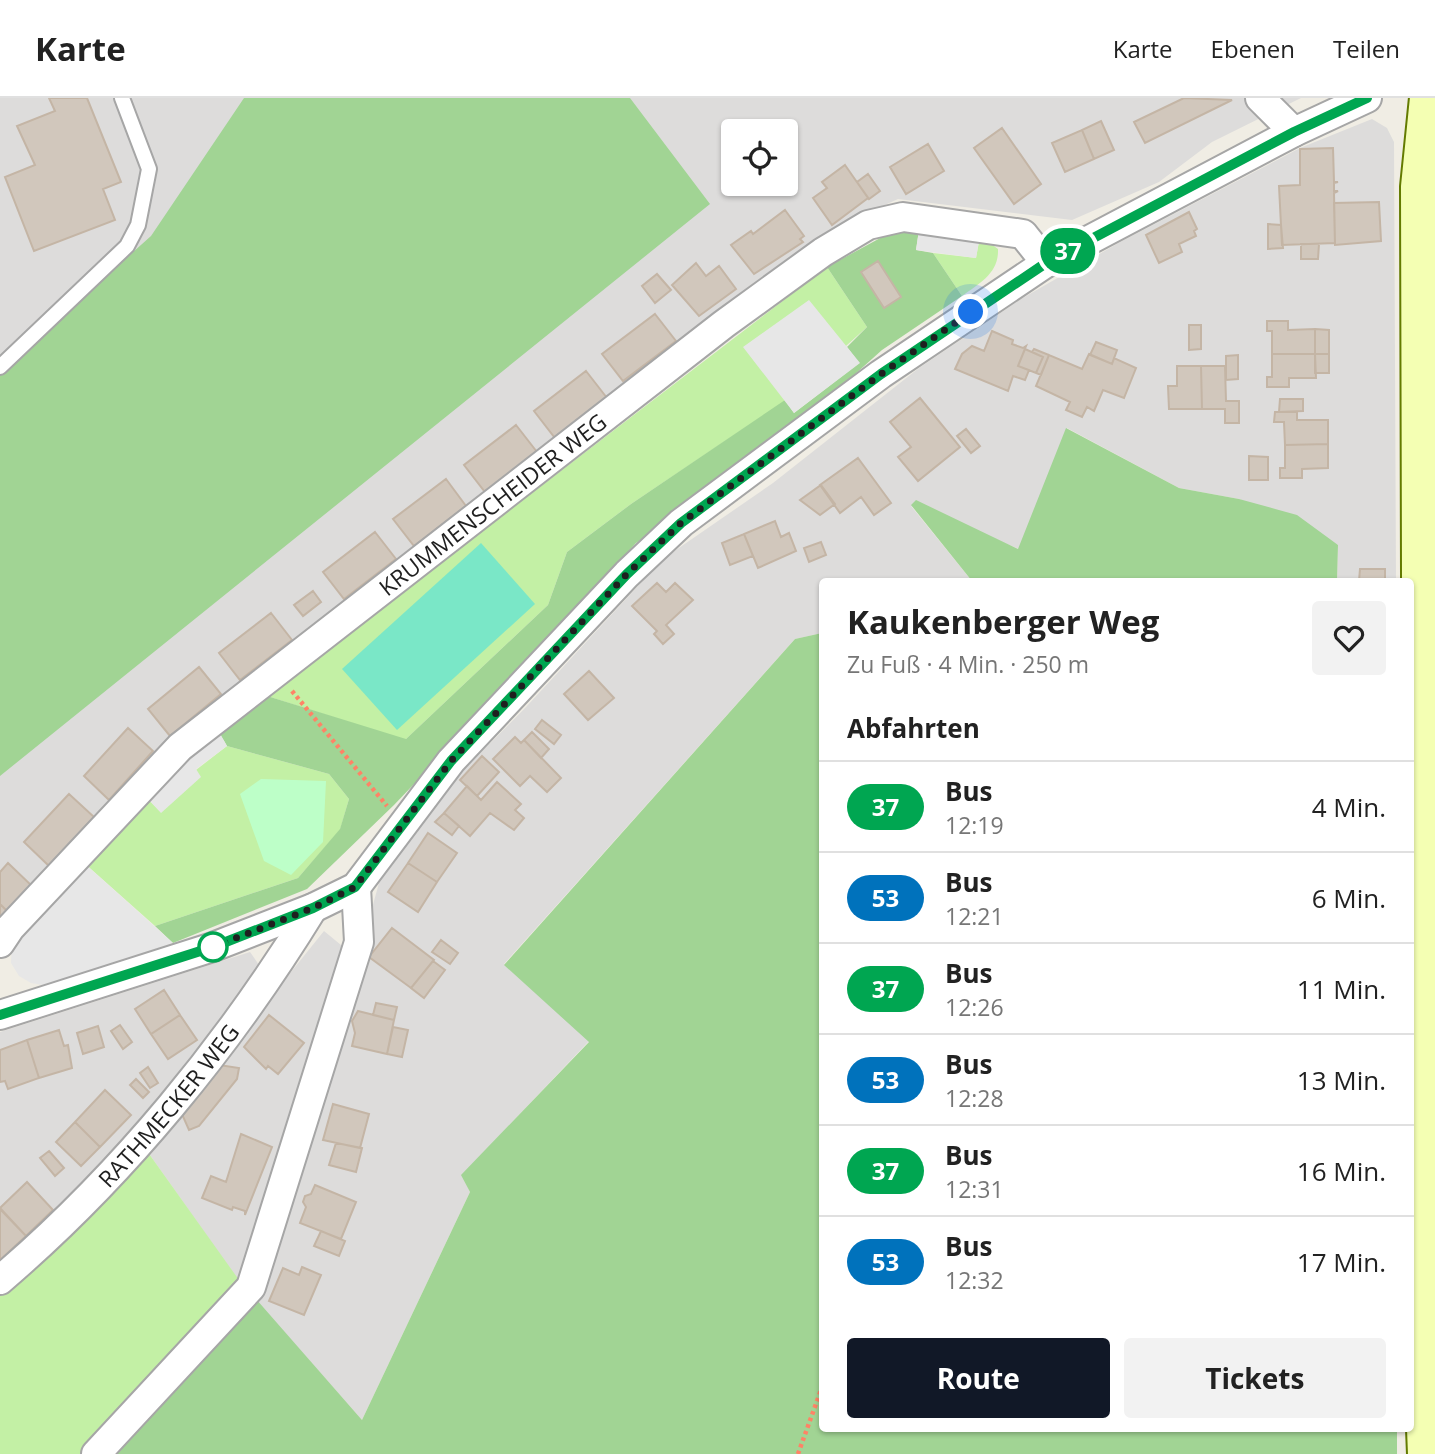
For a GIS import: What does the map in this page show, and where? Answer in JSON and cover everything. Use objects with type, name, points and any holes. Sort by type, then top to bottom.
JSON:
[{"type":"main road","points":[[1427,1454],[1423,1323],[1420,187],[1429,98]]},
{"type":"street","points":[[1260,98],[1294,132]]},
{"type":"street","points":[[0,1016],[213,947],[313,908],[355,887],[451,761],[627,574],[681,523],[881,374],[1046,263],[1294,132],[1367,98]]},
{"type":"street","name":"KRUMMENSCHEIDER WEG","points":[[0,943],[10,928],[180,747],[724,324],[823,252],[868,225],[903,217],[1023,234],[1046,263]]},
{"type":"street","points":[[96,1454],[251,1287],[359,942],[355,887]]},
{"type":"street","name":"RATHMECKER WEG","points":[[0,1280],[139,1146],[279,964],[313,908]]},
{"type":"lane","points":[[0,367],[127,246],[138,225],[149,169],[122,98]]},
{"type":"path","points":[[276,672],[401,824]]},
{"type":"path","points":[[798,1454],[819,1395]]},
{"type":"shaded area","points":[[0,98],[1301,98],[1212,142],[1159,182],[1072,220],[898,199],[858,217],[0,924]]},
{"type":"shaded area","points":[[1372,119],[1387,128],[1394,142],[1396,578],[1337,578],[1338,545],[1239,499],[1179,488],[1067,428],[1019,549],[911,506],[970,578],[819,578],[819,634],[795,639],[504,964],[589,1041],[462,1175],[470,1192],[362,1420],[239,1281],[147,1151],[324,931],[358,959],[382,872],[422,812],[526,707],[663,559],[773,483],[919,368],[1021,299],[1122,241],[1300,148]]},
{"type":"shaded area","points":[[919,230],[980,236],[976,258],[916,250]]},
{"type":"shaded area","points":[[809,300],[860,363],[794,413],[743,347]]},
{"type":"shaded area","points":[[219,732],[227,746],[196,769],[201,777],[161,813],[145,796]]},
{"type":"shaded area","points":[[83,862],[173,943],[49,986],[31,983],[19,976],[11,963],[12,940]]},
{"type":"shaded area","points":[[250,952],[264,972],[132,1138],[0,1267],[0,1032]]},
{"type":"green space","points":[[244,98],[630,98],[710,204],[0,776],[0,371],[151,236]]},
{"type":"green space","points":[[895,230],[919,230],[916,250],[933,253],[962,296],[882,350],[757,462],[636,543],[502,692],[394,805],[307,889],[173,943],[155,926],[298,878],[340,829],[349,799],[329,774],[227,746],[219,732],[267,696],[406,739],[548,605],[567,552],[631,504],[785,400],[794,413],[859,363],[847,347],[867,327],[827,267]]},
{"type":"green space","points":[[980,236],[998,249],[995,265],[987,277],[962,296],[933,253],[976,258]]},
{"type":"green space","points":[[827,267],[867,327],[785,401],[631,504],[567,552],[548,605],[405,740],[267,696]]},
{"type":"green space","points":[[1066,428],[1179,488],[1239,499],[1297,515],[1338,545],[1337,578],[970,578],[911,505],[916,500],[1018,549]]},
{"type":"green space","points":[[481,543],[535,604],[397,730],[342,669]]},
{"type":"green space","points":[[819,634],[819,1432],[1397,1432],[1397,1454],[106,1454],[256,1299],[362,1420],[470,1192],[461,1175],[589,1042],[504,965],[795,639]]},
{"type":"green space","points":[[227,746],[329,774],[349,799],[340,830],[298,878],[155,926],[83,862],[145,796],[161,812],[196,770]]},
{"type":"green space","points":[[261,779],[326,781],[323,842],[291,875],[264,861],[240,794]]},
{"type":"green space","points":[[147,1151],[239,1280],[83,1454],[0,1454],[0,1296]]},
{"type":"building","points":[[49,98],[87,98],[121,182],[103,189],[115,220],[34,251],[5,177],[35,165],[17,126],[55,111]]},
{"type":"building","points":[[1184,98],[1232,100],[1145,143],[1134,122]]},
{"type":"building","points":[[1101,121],[1114,150],[1094,159],[1082,130]]},
{"type":"building","points":[[1002,128],[1041,184],[1014,204],[974,148]]},
{"type":"building","points":[[1082,130],[1094,159],[1065,172],[1052,143]]},
{"type":"building","points":[[928,144],[944,171],[906,194],[890,167]]},
{"type":"building","points":[[1333,148],[1334,182],[1338,182],[1334,183],[1334,191],[1338,191],[1334,193],[1335,243],[1282,245],[1279,186],[1300,185],[1300,149]]},
{"type":"building","points":[[845,165],[868,198],[832,225],[813,198],[827,188],[822,182]]},
{"type":"building","points":[[868,174],[880,191],[869,199],[857,182]]},
{"type":"building","points":[[1379,202],[1381,241],[1335,245],[1334,203]]},
{"type":"building","points":[[785,210],[804,236],[800,239],[803,242],[754,274],[731,245],[751,231],[753,234]]},
{"type":"building","points":[[1189,212],[1197,229],[1194,231],[1196,236],[1179,244],[1182,252],[1159,263],[1146,235]]},
{"type":"building","points":[[1268,224],[1281,225],[1283,248],[1268,249]]},
{"type":"building","points":[[1301,244],[1319,244],[1318,259],[1301,259]]},
{"type":"building","points":[[878,261],[901,297],[884,308],[861,272]]},
{"type":"building","points":[[696,263],[706,276],[719,266],[736,289],[699,316],[672,285]]},
{"type":"building","points":[[657,274],[671,290],[655,303],[642,286]]},
{"type":"building","points":[[655,314],[676,341],[623,381],[602,354]]},
{"type":"building","points":[[1267,321],[1288,321],[1288,330],[1315,329],[1315,354],[1272,354],[1272,331],[1267,331]]},
{"type":"building","points":[[1189,325],[1201,325],[1201,349],[1189,350]]},
{"type":"building","points":[[1315,329],[1329,330],[1329,354],[1315,354]]},
{"type":"building","points":[[992,331],[1013,340],[1012,344],[1023,348],[1026,346],[1018,366],[1029,370],[1025,380],[1013,376],[1008,391],[955,369],[962,354],[972,346],[984,351]]},
{"type":"building","points":[[1096,342],[1117,350],[1112,364],[1090,355]]},
{"type":"building","points":[[1025,349],[1043,357],[1036,373],[1018,366]]},
{"type":"building","points":[[1034,349],[1049,355],[1041,375],[1036,373],[1043,357],[1032,352]]},
{"type":"building","points":[[1089,354],[1112,364],[1114,358],[1136,368],[1124,398],[1103,390],[1094,411],[1087,407],[1082,417],[1066,410],[1070,402],[1036,386],[1049,355],[1082,369]]},
{"type":"building","points":[[1272,354],[1315,354],[1316,378],[1289,378],[1289,387],[1267,387],[1267,377],[1272,377]]},
{"type":"building","points":[[1315,354],[1329,354],[1329,373],[1315,373]]},
{"type":"building","points":[[1238,355],[1238,379],[1226,380],[1226,356]]},
{"type":"building","points":[[1177,366],[1201,366],[1202,409],[1169,409],[1168,386],[1177,386]]},
{"type":"building","points":[[1201,366],[1225,366],[1226,401],[1239,401],[1239,423],[1225,423],[1225,409],[1202,409]]},
{"type":"building","points":[[586,371],[607,398],[555,438],[534,411]]},
{"type":"building","points":[[920,398],[960,447],[918,481],[898,457],[911,447],[890,422]]},
{"type":"building","points":[[1280,399],[1303,399],[1303,411],[1279,412]]},
{"type":"building","points":[[1275,412],[1297,412],[1297,420],[1328,420],[1328,444],[1285,445],[1284,422],[1274,422]]},
{"type":"building","points":[[516,425],[537,452],[485,492],[464,465]]},
{"type":"building","points":[[966,429],[980,446],[971,453],[957,436]]},
{"type":"building","points":[[1328,444],[1328,468],[1302,469],[1302,478],[1280,478],[1280,468],[1285,468],[1285,445]]},
{"type":"building","points":[[1249,456],[1268,457],[1268,480],[1249,480]]},
{"type":"building","points":[[858,458],[891,503],[874,515],[861,497],[840,513],[820,485]]},
{"type":"building","points":[[446,479],[466,506],[414,546],[393,519]]},
{"type":"building","points":[[821,485],[835,504],[820,515],[800,500]]},
{"type":"building","points":[[775,521],[781,537],[789,533],[796,551],[758,568],[744,534]]},
{"type":"building","points":[[375,532],[396,559],[344,599],[323,572]]},
{"type":"building","points":[[744,534],[753,556],[730,565],[722,543]]},
{"type":"building","points":[[821,542],[826,555],[809,562],[804,548]]},
{"type":"building","points":[[1360,569],[1385,569],[1385,578],[1359,578]]},
{"type":"building","points":[[657,583],[666,592],[675,583],[693,600],[666,625],[674,634],[663,644],[654,634],[657,631],[632,606]]},
{"type":"building","points":[[313,591],[321,602],[303,616],[294,605]]},
{"type":"building","points":[[271,613],[292,640],[240,680],[219,653]]},
{"type":"building","points":[[199,667],[221,694],[170,736],[148,709]]},
{"type":"building","points":[[589,671],[614,698],[588,720],[564,694]]},
{"type":"building","points":[[542,720],[561,735],[554,744],[535,729]]},
{"type":"building","points":[[128,728],[153,751],[109,800],[84,776]]},
{"type":"building","points":[[532,732],[549,749],[541,758],[524,740]]},
{"type":"building","points":[[515,737],[521,743],[524,740],[561,778],[547,792],[530,776],[520,786],[493,759]]},
{"type":"building","points":[[482,756],[499,772],[477,796],[460,780]]},
{"type":"building","points":[[497,782],[521,804],[515,810],[524,818],[514,830],[490,813],[470,836],[444,813],[467,786],[481,800]]},
{"type":"building","points":[[69,794],[94,817],[49,866],[24,842]]},
{"type":"building","points":[[444,813],[459,826],[452,835],[435,822]]},
{"type":"building","points":[[428,833],[457,853],[437,882],[408,863]]},
{"type":"building","points":[[8,863],[33,887],[9,913],[0,904],[0,872]]},
{"type":"building","points":[[408,863],[437,882],[418,912],[388,892]]},
{"type":"building","points":[[0,904],[9,913],[0,924]]},
{"type":"building","points":[[392,928],[434,960],[411,988],[369,957]]},
{"type":"building","points":[[441,940],[458,953],[450,964],[432,952]]},
{"type":"building","points":[[433,961],[445,970],[424,998],[411,988]]},
{"type":"building","points":[[164,990],[180,1015],[151,1034],[135,1009]]},
{"type":"building","points":[[376,1003],[397,1007],[394,1020],[373,1015]]},
{"type":"building","points":[[358,1011],[394,1020],[387,1054],[352,1046],[355,1033],[352,1021]]},
{"type":"building","points":[[180,1015],[197,1040],[168,1059],[151,1034]]},
{"type":"building","points":[[269,1015],[304,1043],[278,1074],[268,1066],[266,1069],[244,1047]]},
{"type":"building","points":[[120,1025],[132,1042],[123,1049],[111,1031]]},
{"type":"building","points":[[98,1026],[104,1047],[83,1054],[77,1033]]},
{"type":"building","points":[[393,1027],[408,1030],[402,1057],[387,1054]]},
{"type":"building","points":[[59,1030],[64,1046],[68,1045],[72,1068],[39,1078],[27,1040]]},
{"type":"building","points":[[27,1040],[39,1078],[8,1089],[5,1081],[0,1082],[0,1050]]},
{"type":"building","points":[[219,1065],[239,1068],[237,1079],[199,1126],[189,1130],[181,1112]]},
{"type":"building","points":[[148,1067],[158,1083],[150,1088],[140,1073]]},
{"type":"building","points":[[136,1079],[149,1092],[143,1098],[130,1085]]},
{"type":"building","points":[[105,1090],[131,1115],[100,1147],[75,1122]]},
{"type":"building","points":[[333,1104],[369,1114],[360,1148],[323,1140]]},
{"type":"building","points":[[75,1122],[100,1147],[81,1166],[56,1142]]},
{"type":"building","points":[[241,1134],[272,1147],[245,1215],[245,1211],[233,1207],[232,1210],[202,1198],[211,1176],[226,1182]]},
{"type":"building","points":[[336,1143],[362,1148],[356,1172],[329,1165]]},
{"type":"building","points":[[49,1151],[64,1168],[55,1176],[40,1158]]},
{"type":"building","points":[[27,1182],[53,1210],[26,1236],[0,1208]]},
{"type":"building","points":[[315,1185],[356,1202],[341,1239],[300,1223],[306,1207],[303,1202],[305,1196],[311,1194]]},
{"type":"building","points":[[0,1209],[26,1236],[0,1260]]},
{"type":"building","points":[[321,1231],[345,1241],[339,1256],[314,1246]]},
{"type":"building","points":[[302,1267],[321,1275],[304,1315],[269,1301],[283,1268],[299,1275]]},
{"type":"bus line","name":"37","points":[[0,1015],[88,990],[213,947],[313,908],[355,887],[451,761],[627,574],[681,523],[881,374],[1046,263],[1294,132],[1367,98]]},
{"type":"route","points":[[213,947],[313,908],[355,887],[451,761],[627,574],[681,523],[881,374],[971,312]]}]
